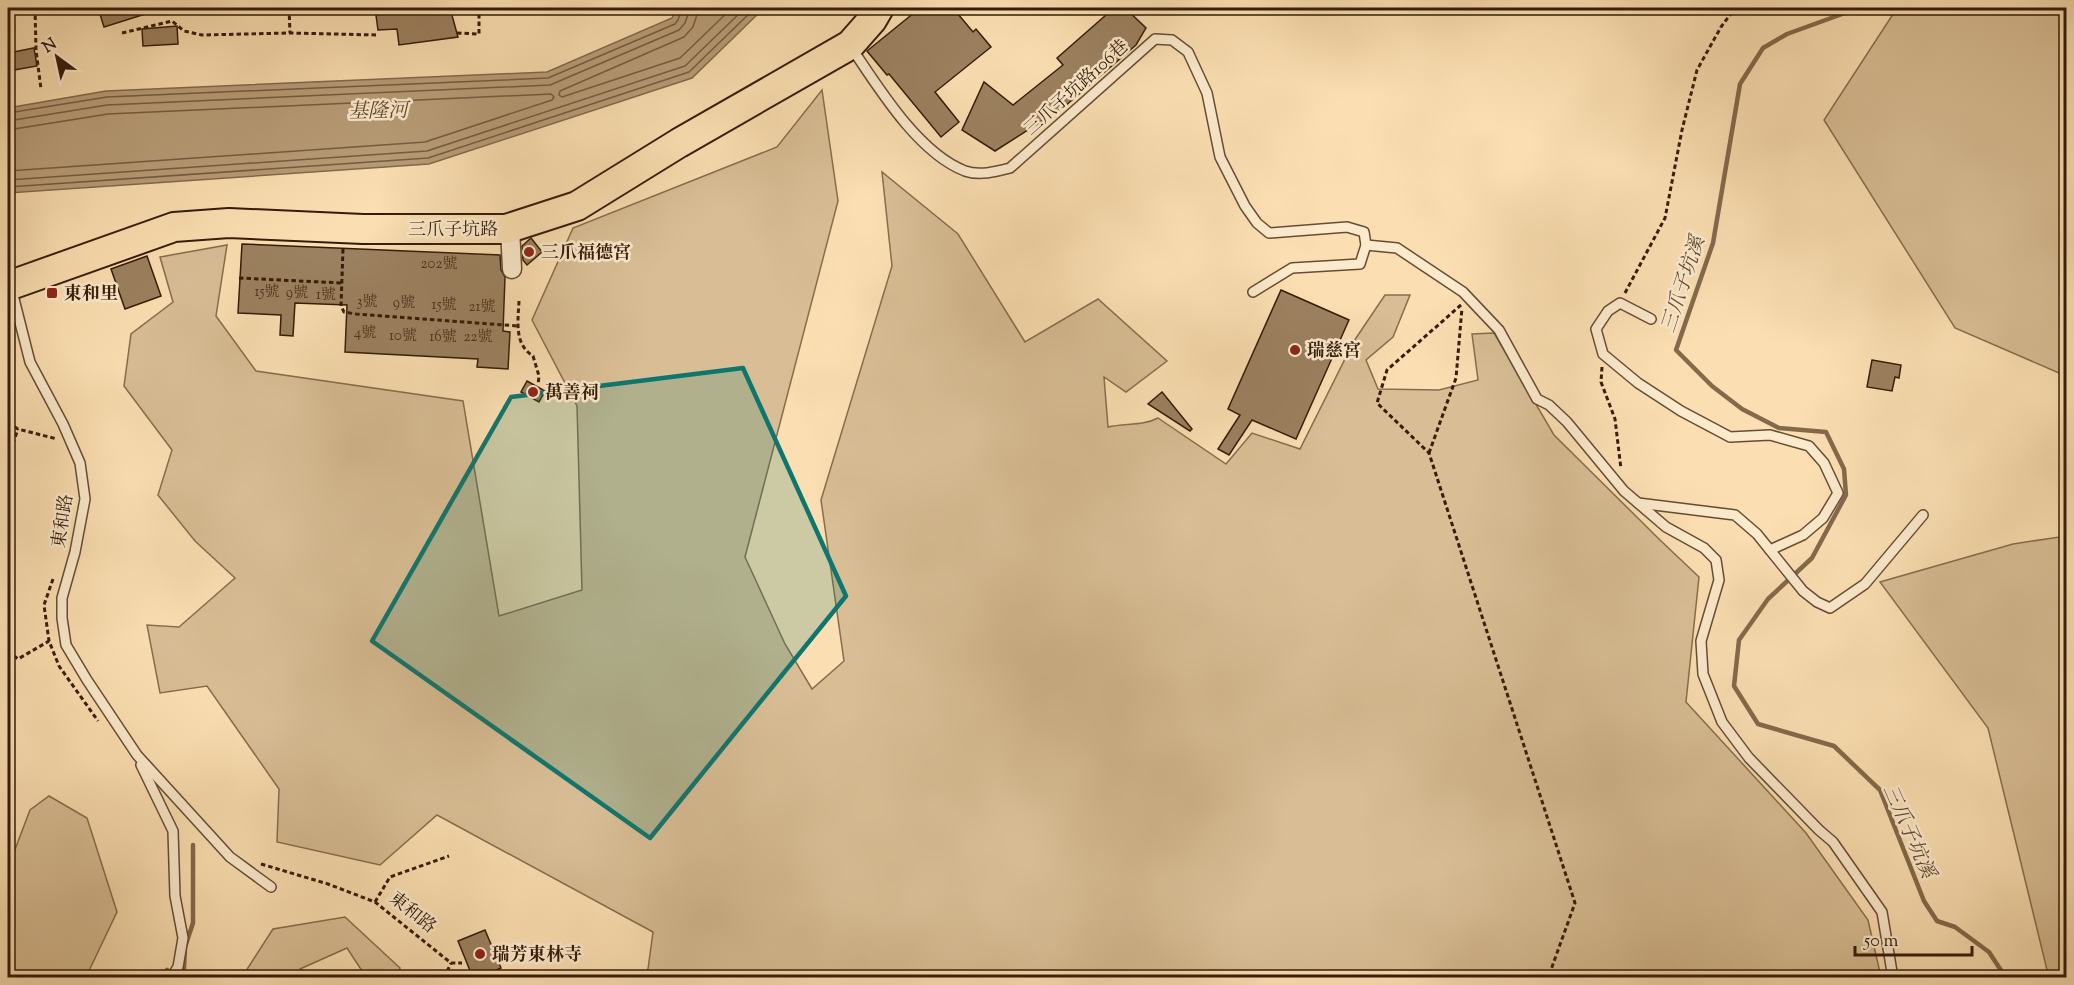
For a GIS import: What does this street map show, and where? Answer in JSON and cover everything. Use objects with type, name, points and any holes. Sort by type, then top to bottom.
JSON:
[{"type":"main road","name":"三爪子坑路","points":[[9,285],[174,227],[229,224],[435,229],[510,228],[577,206],[679,143],[850,45],[872,20],[879,8]]},
{"type":"street","points":[[510,228],[512,269]]},
{"type":"lane","name":"三爪子坑路106巷","points":[[850,45],[897,115],[938,156],[966,171],[989,174],[1010,168],[1155,39],[1172,40],[1188,52],[1207,93],[1220,157],[1245,206],[1257,222],[1269,233],[1347,227],[1364,232],[1366,244]]},
{"type":"lane","points":[[1253,292],[1292,268],[1360,264],[1366,244],[1397,248],[1463,292],[1499,330],[1537,399],[1549,405],[1567,422],[1624,491],[1666,526],[1704,548],[1716,560],[1719,580],[1701,641],[1703,674],[1722,722],[1749,758],[1833,842],[1882,912],[1893,978]]},
{"type":"lane","name":"東和路","points":[[9,285],[30,362],[80,463],[86,499],[62,598],[66,645],[136,755],[173,831],[175,896],[183,938],[178,967],[171,978]]},
{"type":"lane","points":[[1652,319],[1620,303],[1608,311],[1596,329],[1603,354],[1647,389],[1681,411],[1730,437],[1770,435],[1809,446],[1824,464],[1838,493],[1823,519],[1803,536],[1770,550]]},
{"type":"lane","points":[[1638,503],[1735,515],[1757,534],[1798,585],[1817,602],[1830,608],[1865,584],[1923,515]]},
{"type":"lane","name":"東和路","points":[[136,755],[230,858],[271,887]]},
{"type":"path","points":[[35,8],[36,50],[41,89]]},
{"type":"path","points":[[289,8],[290,33]]},
{"type":"path","points":[[457,33],[479,34],[479,8]]},
{"type":"path","points":[[1620,303],[1665,218],[1682,130],[1697,70],[1721,27],[1735,8]]},
{"type":"path","points":[[122,33],[172,21],[184,31],[202,35],[290,33],[377,35]]},
{"type":"path","points":[[344,227],[341,306],[344,312],[518,326]]},
{"type":"path","points":[[239,278],[342,284]]},
{"type":"path","points":[[519,302],[520,343],[525,351],[533,356],[539,376],[538,385]]},
{"type":"path","points":[[1429,453],[1456,378],[1463,303],[1387,370],[1377,403],[1429,453],[1575,903],[1548,978]]},
{"type":"path","points":[[1603,354],[1601,382],[1615,419],[1624,491]]},
{"type":"path","points":[[8,423],[18,429],[71,443]]},
{"type":"path","points":[[8,458],[18,429]]},
{"type":"path","points":[[8,652],[18,659],[49,641]]},
{"type":"path","points":[[375,902],[390,877],[449,856]]},
{"type":"path","name":"東和路","points":[[251,861],[328,884],[375,902],[451,963]]},
{"type":"path","points":[[444,978],[451,963],[462,963]]},
{"type":"highlighted area","points":[[743,368],[846,596],[650,838],[372,641],[511,397]]},
{"type":"shaded area","points":[[1897,8],[2066,8],[2066,376],[1955,328],[1824,120]]},
{"type":"shaded area","points":[[822,90],[838,201],[745,557],[785,644],[812,689],[844,661],[821,500],[892,266],[882,172],[958,234],[1025,342],[1098,299],[1167,361],[1126,392],[1104,377],[1108,427],[1146,422],[1158,418],[1226,464],[1252,433],[1300,449],[1354,341],[1385,295],[1410,295],[1393,337],[1366,360],[1378,389],[1439,390],[1478,380],[1472,334],[1494,333],[1554,435],[1699,577],[1686,702],[1806,833],[1868,920],[1881,977],[641,977],[648,969],[653,932],[437,815],[380,865],[277,842],[279,789],[207,686],[160,693],[147,625],[179,627],[235,578],[195,541],[158,495],[172,450],[124,386],[131,334],[173,302],[160,257],[227,245],[216,316],[256,371],[463,401],[499,616],[582,590],[577,406],[532,320],[573,228],[777,147]]},
{"type":"shaded area","points":[[2066,536],[2066,977],[2049,978],[1988,728],[1880,582],[2013,544]]},
{"type":"shaded area","points":[[49,796],[87,818],[117,912],[86,977],[8,977],[8,868],[30,810]]},
{"type":"shaded area","points":[[345,917],[400,968],[398,977],[366,977],[347,948],[300,969],[302,977],[242,977],[273,929]]},
{"type":"water","name":"基隆河","points":[[677,8],[764,8],[692,78],[429,164],[8,193],[8,108],[106,91],[547,72],[672,18]]},
{"type":"building","points":[[98,8],[157,8],[158,10],[104,27]]},
{"type":"building","points":[[375,8],[450,8],[458,37],[399,45],[397,29],[378,30]]},
{"type":"building","points":[[920,8],[953,8],[973,32],[976,29],[991,47],[935,92],[959,122],[941,137],[867,51]]},
{"type":"building","points":[[1114,8],[1125,8],[1146,28],[1136,45],[1064,107],[995,151],[962,130],[984,82],[1013,105],[1063,65],[1057,58]]},
{"type":"building","points":[[177,26],[178,44],[143,46],[142,29]]},
{"type":"building","points":[[34,48],[37,66],[8,71],[8,53]]},
{"type":"building","name":"三爪福德宮","points":[[531,238],[542,252],[527,265],[523,260],[522,246]]},
{"type":"building","points":[[242,244],[500,255],[501,270],[505,277],[503,331],[510,332],[508,369],[477,367],[478,359],[345,352],[347,305],[295,303],[293,336],[280,335],[281,315],[238,313]]},
{"type":"building","points":[[147,256],[161,296],[125,309],[111,269]]},
{"type":"building","name":"瑞慈宮","points":[[1281,290],[1349,320],[1296,439],[1252,420],[1229,455],[1218,449],[1240,415],[1228,409]]},
{"type":"building","points":[[1872,360],[1901,365],[1899,378],[1895,377],[1892,391],[1867,387]]},
{"type":"building","name":"萬善祠","points":[[527,381],[545,391],[539,402],[521,392]]},
{"type":"building","points":[[1162,392],[1192,429],[1190,431],[1148,404]]},
{"type":"building","name":"瑞芳東林寺","points":[[485,930],[501,968],[473,978],[458,941]]},
{"type":"waterway","name":"三爪子坑溪","points":[[1850,8],[1845,13],[1787,34],[1763,48],[1740,84],[1713,243],[1676,350],[1712,386],[1742,409],[1779,428],[1826,432],[1844,469],[1846,495],[1812,558],[1768,599],[1739,640],[1734,686],[1758,724],[1834,746],[1880,790],[1924,901],[1937,921],[1955,927],[1989,952],[2006,978]]},
{"type":"waterway","points":[[181,978],[185,947],[193,923],[193,845]]},
{"type":"waterway","points":[[160,978],[167,970]]},
{"type":"place","name":"三爪福德宮","points":[[529,252]]},
{"type":"place","name":"東和里","points":[[52,293]]},
{"type":"place","name":"瑞慈宮","points":[[1295,350]]},
{"type":"place","name":"萬善祠","points":[[533,392]]},
{"type":"place","name":"瑞芳東林寺","points":[[480,954]]}]
